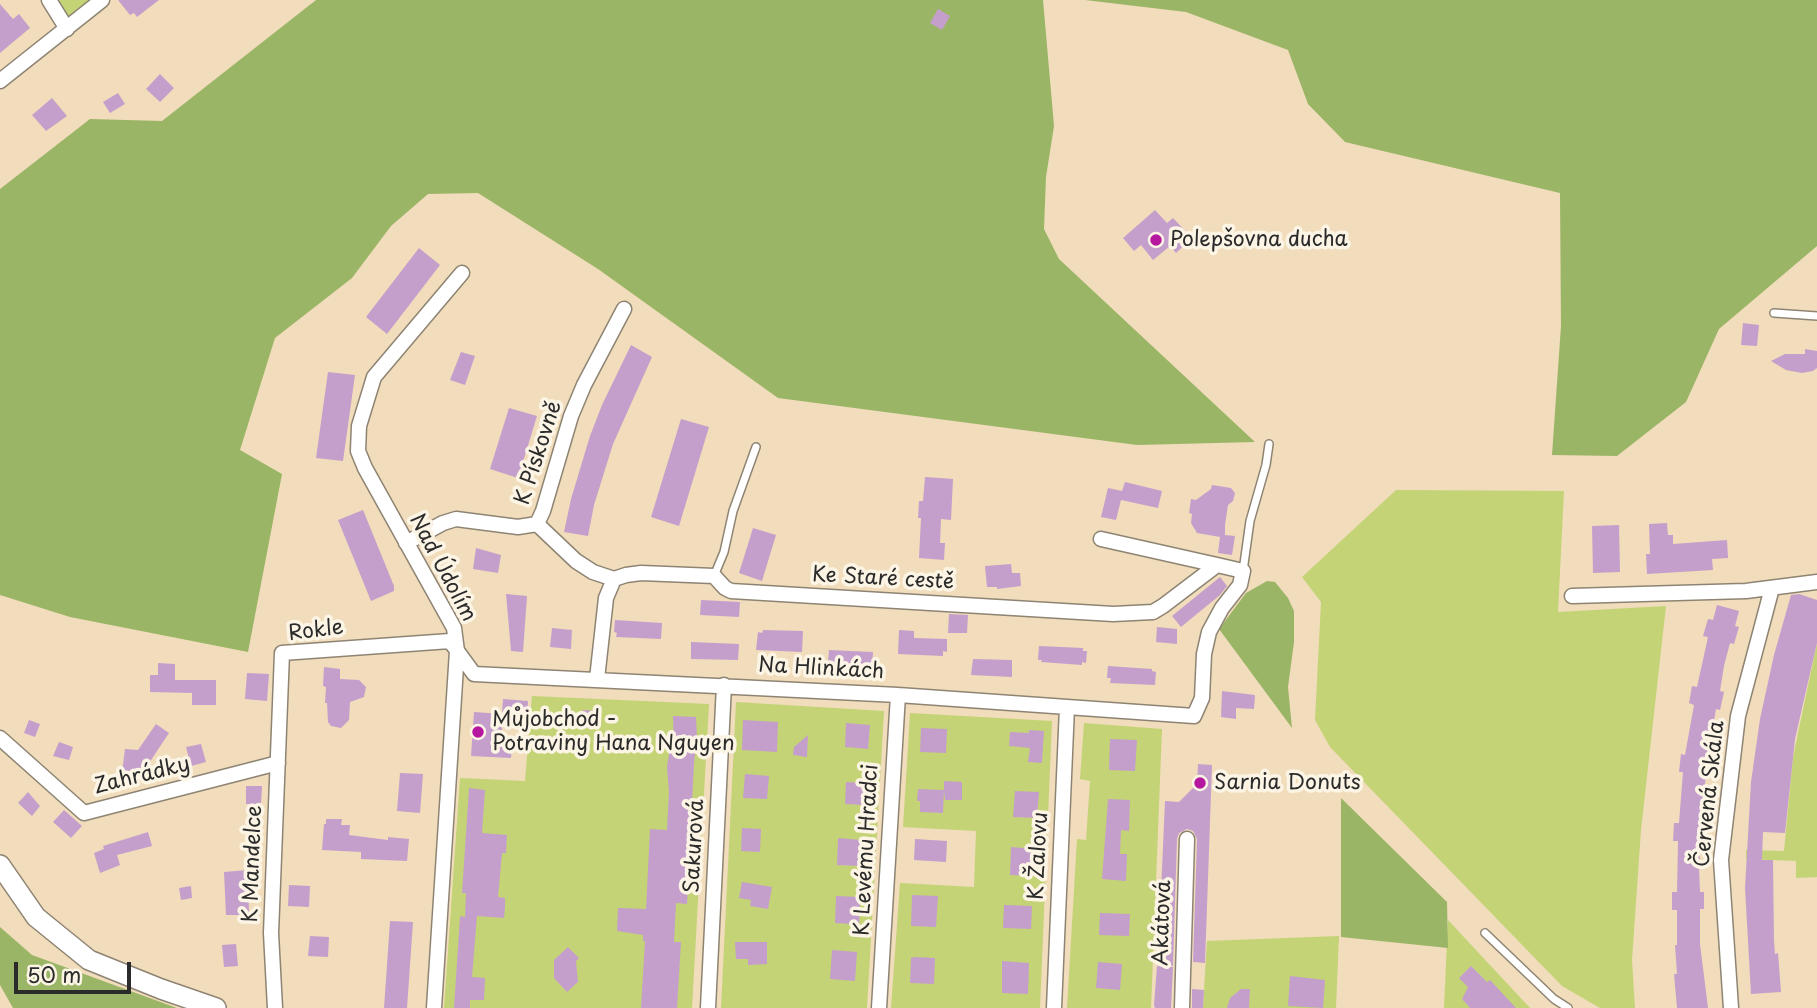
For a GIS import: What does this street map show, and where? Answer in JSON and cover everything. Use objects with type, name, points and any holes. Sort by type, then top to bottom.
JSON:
[{"type":"street","points":[[49,0],[67,29]]},
{"type":"street","points":[[0,81],[102,0]]},
{"type":"street","name":"Nad Údolím","points":[[434,1008],[457,650],[454,628],[358,452],[359,426],[374,377],[462,273]]},
{"type":"street","name":"K Pískovně","points":[[406,543],[456,519],[518,527],[537,524],[543,512],[571,416],[584,385],[624,309]]},
{"type":"street","points":[[537,524],[576,561],[593,572],[614,579],[603,608],[597,679]]},
{"type":"street","points":[[1101,539],[1243,570]]},
{"type":"street","name":"Ke Staré cestě","points":[[614,579],[641,573],[714,576],[731,591],[1122,614],[1153,612],[1217,565]]},
{"type":"street","name":"Na Hlinkách","points":[[457,650],[474,674],[898,695],[1194,716],[1202,698],[1204,654],[1209,632],[1222,608],[1240,585],[1243,570]]},
{"type":"street","points":[[1572,596],[1772,588],[1817,582]]},
{"type":"street","name":"Červená Skála","points":[[1731,1008],[1721,860],[1738,716],[1772,588]]},
{"type":"street","name":"Rokle","points":[[278,763],[282,653],[450,641],[457,650]]},
{"type":"street","name":"Sakurová","points":[[708,1008],[724,685]]},
{"type":"street","name":"K Levému Hradci","points":[[879,1008],[898,695]]},
{"type":"street","name":"K Žalovu","points":[[1054,1008],[1067,707]]},
{"type":"street","name":"Zahrádky","points":[[0,738],[83,813],[278,763]]},
{"type":"street","name":"K Mandelce","points":[[275,1008],[271,933],[278,763]]},
{"type":"street","name":"Akátová","points":[[1182,1008],[1187,839]]},
{"type":"street","points":[[0,865],[36,917],[89,960],[216,1008]]},
{"type":"lane","points":[[1774,313],[1817,316]]},
{"type":"lane","points":[[1243,570],[1250,521],[1266,465],[1269,444]]},
{"type":"lane","points":[[714,576],[756,447]]},
{"type":"lane","points":[[1485,933],[1554,999],[1568,1008]]},
{"type":"green space","points":[[53,0],[93,0],[71,18],[63,17]]},
{"type":"green space","points":[[316,0],[1043,0],[1054,126],[1046,177],[1044,229],[1059,259],[1255,442],[1137,445],[778,398],[598,269],[478,193],[428,194],[391,226],[352,278],[275,338],[240,450],[282,474],[248,652],[70,617],[0,595],[0,189],[90,119],[162,121]]},
{"type":"green space","points":[[1085,0],[1817,0],[1817,246],[1719,329],[1686,402],[1617,456],[1552,455],[1561,326],[1560,193],[1345,142],[1308,104],[1288,50],[1186,12]]},
{"type":"green space","points":[[1396,490],[1564,491],[1558,612],[1666,606],[1641,830],[1632,960],[1635,1008],[1600,1008],[1562,986],[1330,747],[1315,720],[1321,602],[1302,577]]},
{"type":"green space","points":[[1267,581],[1275,582],[1288,598],[1294,611],[1294,642],[1288,687],[1292,728],[1219,629],[1246,593]]},
{"type":"green space","points":[[1817,643],[1817,877],[1796,878],[1796,861],[1746,859],[1746,850],[1784,851],[1793,757]]},
{"type":"green space","points":[[532,696],[709,704],[692,1008],[444,1008],[460,778],[525,781]]},
{"type":"green space","points":[[736,702],[884,711],[867,1008],[721,1008]]},
{"type":"green space","points":[[910,713],[1052,721],[1040,1008],[891,1008],[900,883],[974,887],[976,831],[903,827]]},
{"type":"green space","points":[[1084,723],[1162,729],[1151,1008],[1067,1008],[1077,839],[1086,840],[1090,781],[1080,779]]},
{"type":"green space","points":[[1341,798],[1447,902],[1448,948],[1341,937]]},
{"type":"green space","points":[[1448,920],[1530,1008],[1444,1008]]},
{"type":"green space","points":[[0,927],[32,955],[177,1008],[13,1008],[0,985]]},
{"type":"green space","points":[[1339,936],[1336,1008],[1188,1008],[1203,1007],[1207,941]]},
{"type":"building","points":[[118,0],[159,0],[137,17],[134,13],[130,15]]},
{"type":"building","points":[[0,4],[13,19],[19,14],[30,28],[0,53]]},
{"type":"building","points":[[938,9],[950,16],[942,30],[930,23]]},
{"type":"building","points":[[160,74],[174,88],[160,102],[146,89]]},
{"type":"building","points":[[118,93],[125,104],[110,113],[103,102]]},
{"type":"building","points":[[52,98],[67,116],[46,131],[32,115]]},
{"type":"building","points":[[1155,210],[1167,223],[1173,218],[1192,238],[1176,253],[1170,246],[1153,260],[1141,245],[1134,251],[1123,238]]},
{"type":"building","points":[[419,248],[440,265],[387,334],[366,317]]},
{"type":"building","points":[[1743,323],[1759,325],[1757,346],[1741,345]]},
{"type":"building","points":[[631,345],[652,357],[613,444],[594,505],[588,536],[564,532],[590,436]]},
{"type":"building","points":[[1805,349],[1817,351],[1817,368],[1813,371],[1802,373],[1786,370],[1771,361],[1785,354],[1805,354]]},
{"type":"building","points":[[461,352],[475,356],[465,385],[450,380]]},
{"type":"building","points":[[328,372],[355,375],[343,461],[316,458]]},
{"type":"building","points":[[509,408],[537,416],[518,478],[490,469]]},
{"type":"building","points":[[681,419],[709,427],[679,526],[651,517]]},
{"type":"building","points":[[925,477],[953,479],[951,520],[941,519],[940,543],[945,543],[944,560],[919,558],[919,501],[923,501]]},
{"type":"building","points":[[1125,482],[1162,491],[1158,508],[1121,500],[1116,520],[1101,517],[1108,488],[1122,491]]},
{"type":"building","points":[[1212,485],[1231,488],[1235,493],[1233,501],[1228,505],[1225,525],[1225,535],[1235,536],[1232,555],[1218,553],[1220,537],[1197,533],[1191,523],[1191,499],[1196,500],[1211,489]]},
{"type":"building","points":[[363,510],[394,586],[394,591],[371,601],[338,520]]},
{"type":"building","points":[[1667,523],[1668,535],[1673,535],[1673,544],[1727,540],[1728,558],[1712,559],[1713,570],[1647,574],[1646,554],[1650,554],[1649,524]]},
{"type":"building","points":[[1619,525],[1620,572],[1593,573],[1592,526]]},
{"type":"building","points":[[753,528],[776,535],[762,581],[739,573]]},
{"type":"building","points":[[476,548],[501,555],[498,573],[473,569]]},
{"type":"building","points":[[1011,564],[1012,573],[1020,573],[1021,586],[997,589],[987,587],[985,566]]},
{"type":"building","points":[[1220,577],[1227,586],[1220,595],[1181,627],[1172,616]]},
{"type":"building","points":[[506,594],[527,596],[523,652],[511,651]]},
{"type":"building","points":[[1799,594],[1817,600],[1817,643],[1795,739],[1785,833],[1763,832],[1762,860],[1773,860],[1774,940],[1775,954],[1778,953],[1781,992],[1751,994],[1745,888],[1751,782],[1760,719],[1774,655],[1791,595]]},
{"type":"building","points":[[701,600],[740,602],[739,617],[700,615]]},
{"type":"building","points":[[1717,605],[1739,611],[1735,626],[1739,627],[1734,644],[1730,643],[1724,666],[1720,691],[1724,692],[1720,710],[1716,709],[1708,758],[1712,758],[1710,776],[1706,775],[1703,802],[1702,824],[1706,825],[1699,866],[1700,892],[1704,892],[1704,909],[1700,909],[1700,944],[1708,1008],[1677,1008],[1674,974],[1677,974],[1677,910],[1672,910],[1672,892],[1677,892],[1678,841],[1673,841],[1674,823],[1679,823],[1683,772],[1679,772],[1681,754],[1685,755],[1694,705],[1689,703],[1692,686],[1697,687],[1708,637],[1703,636],[1708,619],[1713,620]]},
{"type":"building","points":[[949,614],[968,615],[967,633],[948,633]]},
{"type":"building","points":[[615,620],[662,623],[661,639],[616,637]]},
{"type":"building","points":[[1157,627],[1177,629],[1177,644],[1156,642]]},
{"type":"building","points":[[552,628],[572,630],[571,649],[550,647]]},
{"type":"building","points":[[763,630],[803,631],[802,652],[756,650],[758,632],[762,633]]},
{"type":"building","points":[[899,630],[914,631],[914,638],[947,639],[947,652],[943,651],[943,656],[898,654]]},
{"type":"building","points":[[691,642],[739,644],[738,660],[691,659]]},
{"type":"building","points":[[1039,646],[1083,648],[1083,651],[1087,651],[1086,663],[1041,662],[1042,660],[1038,660]]},
{"type":"building","points":[[829,650],[873,652],[872,669],[832,667],[832,662],[828,662]]},
{"type":"building","points":[[973,659],[1012,660],[1012,677],[971,675]]},
{"type":"building","points":[[158,663],[175,664],[175,680],[216,680],[216,705],[192,705],[192,693],[150,692],[150,675],[158,675]]},
{"type":"building","points":[[1108,666],[1152,669],[1156,672],[1155,685],[1110,683],[1111,678],[1107,678]]},
{"type":"building","points":[[324,667],[340,669],[340,679],[359,680],[366,687],[364,697],[350,702],[349,720],[341,728],[331,726],[328,722],[326,687],[323,686]]},
{"type":"building","points":[[247,673],[269,674],[267,701],[245,699]]},
{"type":"building","points":[[1222,691],[1255,695],[1254,709],[1236,708],[1236,719],[1221,717]]},
{"type":"building","points":[[503,699],[528,701],[527,716],[503,715],[501,742],[512,743],[511,758],[471,756],[474,712],[502,714]]},
{"type":"building","points":[[583,710],[596,711],[595,728],[582,728]]},
{"type":"building","points":[[673,716],[696,717],[697,737],[687,904],[676,903],[674,942],[681,942],[677,1008],[641,1008],[645,941],[643,935],[617,931],[618,908],[646,909],[650,829],[667,830],[667,767],[670,747],[674,747]]},
{"type":"building","points":[[29,720],[40,724],[35,737],[24,733]]},
{"type":"building","points":[[743,720],[778,722],[777,752],[742,750]]},
{"type":"building","points":[[846,723],[870,725],[868,749],[845,747]]},
{"type":"building","points":[[156,724],[169,733],[147,766],[141,766],[139,783],[121,781],[125,749],[138,750]]},
{"type":"building","points":[[921,728],[947,729],[946,753],[920,752]]},
{"type":"building","points":[[1029,730],[1044,731],[1042,763],[1028,762],[1030,748],[1009,746],[1010,732],[1029,733]]},
{"type":"building","points":[[808,735],[807,757],[793,755],[794,747]]},
{"type":"building","points":[[1110,739],[1137,740],[1135,771],[1109,770]]},
{"type":"building","points":[[59,742],[73,747],[69,760],[53,756]]},
{"type":"building","points":[[201,744],[206,762],[191,766],[186,747]]},
{"type":"building","points":[[1198,764],[1212,765],[1205,963],[1193,962],[1197,839],[1193,831],[1187,829],[1179,833],[1177,839],[1173,966],[1158,959],[1165,801],[1179,802],[1197,784]]},
{"type":"building","points":[[400,773],[423,774],[420,813],[397,811]]},
{"type":"building","points":[[745,774],[769,776],[767,799],[743,798]]},
{"type":"building","points":[[944,781],[962,782],[962,800],[945,800],[944,791],[943,813],[920,812],[918,789],[944,790]]},
{"type":"building","points":[[846,782],[865,783],[864,805],[845,804]]},
{"type":"building","points":[[246,786],[262,786],[261,804],[246,804]]},
{"type":"building","points":[[469,788],[485,790],[482,833],[507,835],[506,853],[502,853],[498,897],[505,898],[505,907],[504,918],[477,916],[472,977],[485,978],[484,1000],[470,1000],[470,1008],[454,1008],[460,916],[465,917],[466,893],[462,893]]},
{"type":"building","points":[[1015,791],[1039,792],[1037,818],[1013,817]]},
{"type":"building","points":[[28,792],[40,806],[32,816],[18,803]]},
{"type":"building","points":[[1108,799],[1130,800],[1129,831],[1121,830],[1120,854],[1127,854],[1126,881],[1102,879]]},
{"type":"building","points":[[64,810],[82,826],[71,838],[53,822]]},
{"type":"building","points":[[326,819],[342,819],[341,825],[350,825],[349,835],[388,840],[388,837],[409,839],[407,861],[361,859],[361,852],[322,850]]},
{"type":"building","points":[[742,828],[761,829],[760,852],[741,851]]},
{"type":"building","points":[[148,832],[152,846],[117,855],[120,865],[100,873],[94,853],[104,849],[103,846]]},
{"type":"building","points":[[838,838],[862,840],[861,866],[837,865]]},
{"type":"building","points":[[915,839],[947,841],[946,862],[914,860]]},
{"type":"building","points":[[1011,847],[1036,849],[1035,876],[1010,875]]},
{"type":"building","points":[[248,870],[249,915],[226,915],[224,872]]},
{"type":"building","points":[[742,882],[772,887],[768,909],[750,906],[751,900],[739,898]]},
{"type":"building","points":[[289,885],[310,886],[309,907],[288,906]]},
{"type":"building","points":[[191,886],[192,898],[181,900],[179,888]]},
{"type":"building","points":[[912,895],[938,896],[936,927],[911,926]]},
{"type":"building","points":[[836,896],[860,897],[859,927],[835,923]]},
{"type":"building","points":[[1004,905],[1032,906],[1031,929],[1003,928]]},
{"type":"building","points":[[1100,913],[1130,914],[1129,936],[1099,935]]},
{"type":"building","points":[[390,921],[413,922],[407,1008],[384,1008]]},
{"type":"building","points":[[310,936],[329,937],[328,957],[308,956]]},
{"type":"building","points":[[735,942],[767,942],[767,964],[748,965],[748,959],[736,959]]},
{"type":"building","points":[[236,944],[238,966],[224,967],[222,945]]},
{"type":"building","points":[[568,947],[579,958],[576,961],[578,982],[567,992],[554,978],[554,960]]},
{"type":"building","points":[[832,950],[857,952],[855,981],[830,979]]},
{"type":"building","points":[[911,958],[935,958],[934,984],[910,983]]},
{"type":"building","points":[[1002,961],[1029,963],[1028,994],[1002,993]]},
{"type":"building","points":[[1098,962],[1122,964],[1120,990],[1096,988]]},
{"type":"building","points":[[1157,966],[1173,967],[1171,1008],[1155,1008],[1154,1005]]},
{"type":"building","points":[[1471,966],[1487,982],[1490,980],[1516,1008],[1470,1008],[1462,999],[1468,987],[1459,978]]},
{"type":"building","points":[[1290,976],[1325,980],[1323,1008],[1288,1006]]},
{"type":"building","points":[[1192,989],[1204,990],[1203,1008],[1192,1008]]},
{"type":"building","points":[[1241,989],[1250,989],[1249,1008],[1227,1008],[1230,998]]},
{"type":"place","name":"Polepšovna ducha","points":[[1156,240]]},
{"type":"place","name":"Můjobchod - Potraviny Hana Nguyen","points":[[478,732]]},
{"type":"place","name":"Sarnia Donuts","points":[[1200,783]]}]
